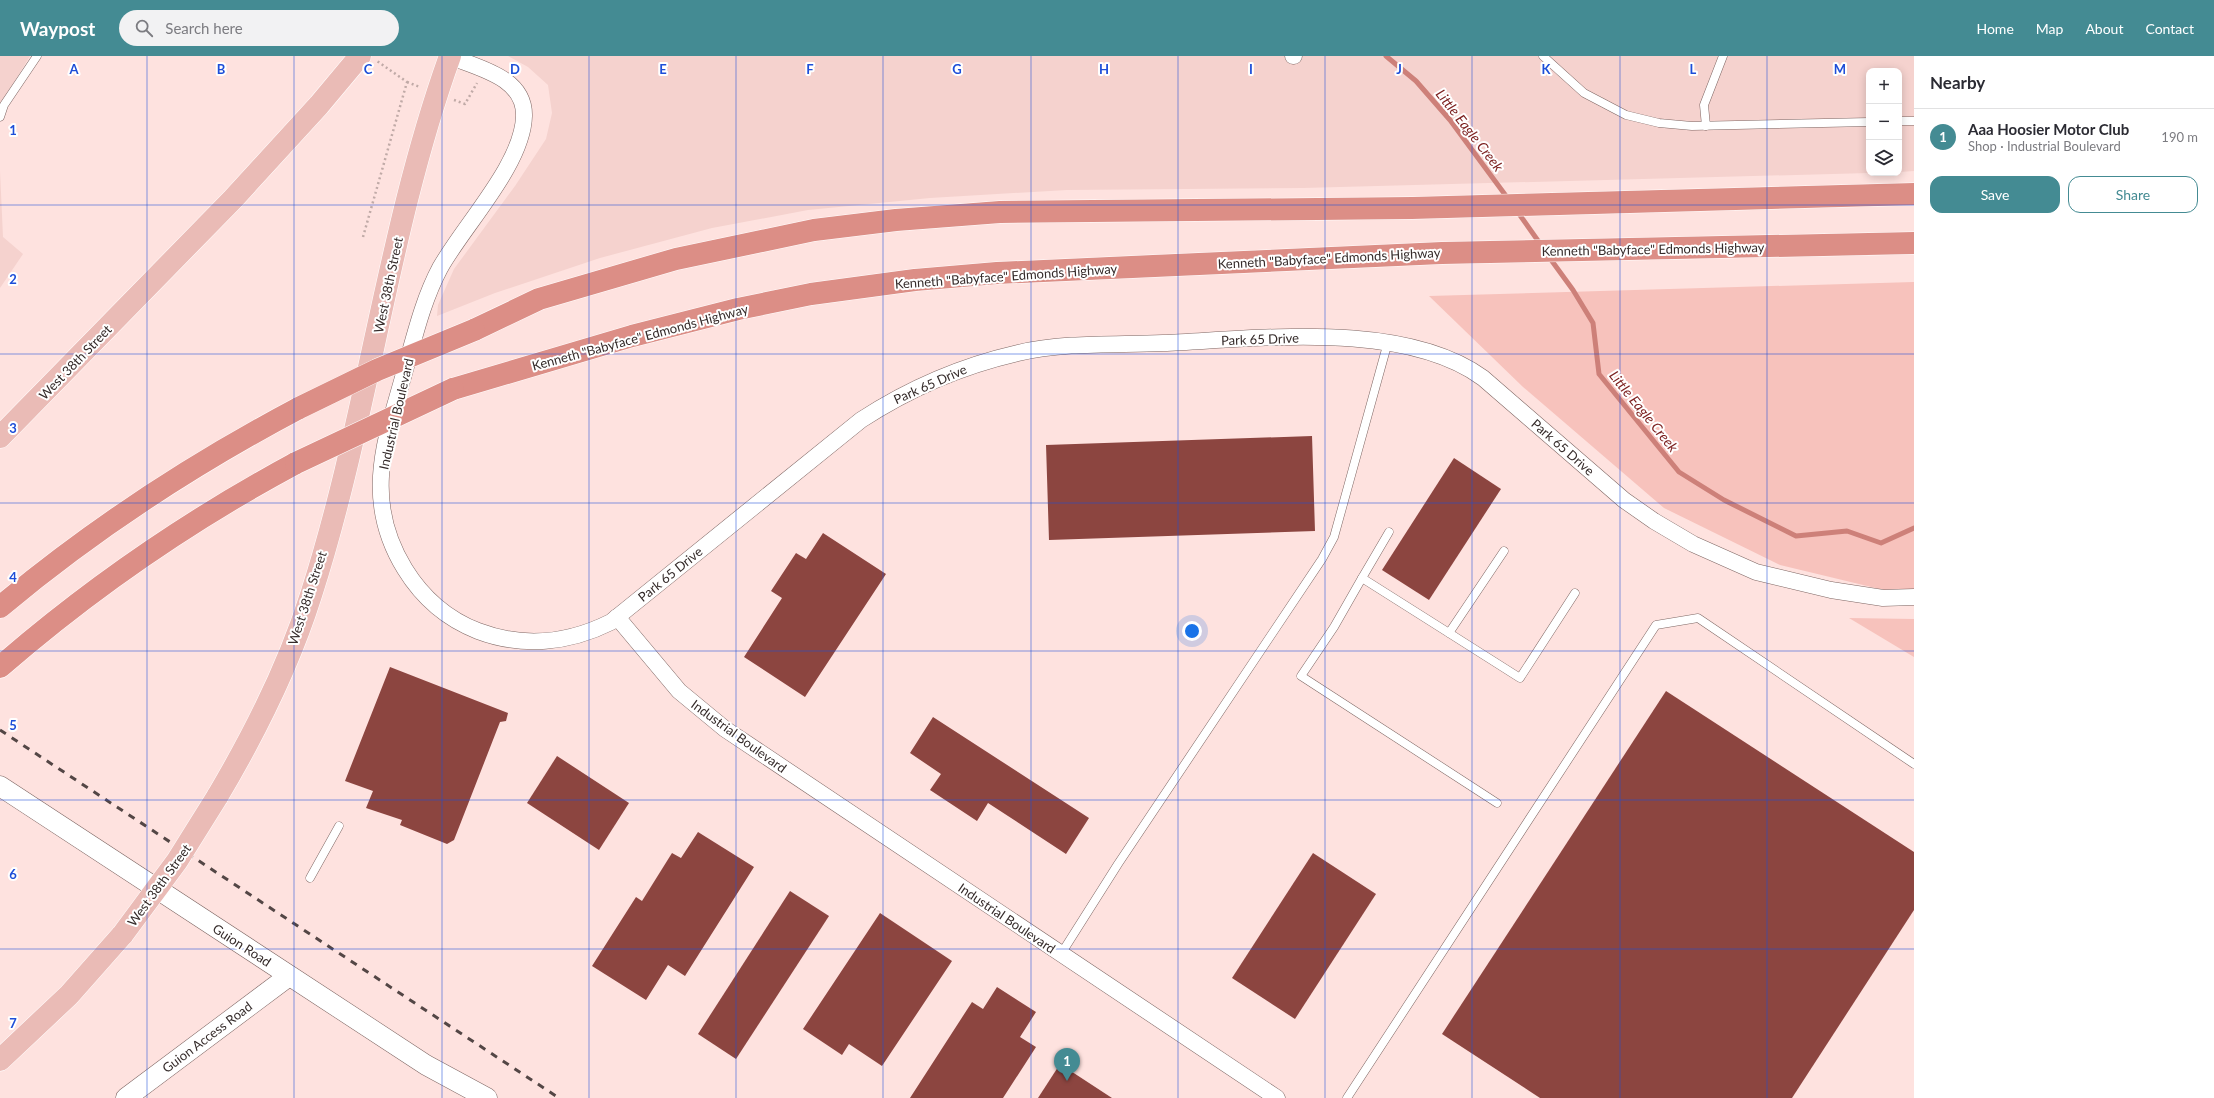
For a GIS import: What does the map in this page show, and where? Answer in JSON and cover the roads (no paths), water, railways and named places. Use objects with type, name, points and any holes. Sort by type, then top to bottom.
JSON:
[{"type":"highway","points":[[0,607],[138,503],[229,446],[299,408],[377,370],[474,330],[538,299],[640,268],[734,245],[844,226],[1000,212],[1412,208],[1914,194]]},
{"type":"highway","name":"Kenneth \"Babyface\" Edmonds Highway","points":[[6,662],[104,584],[165,540],[231,498],[296,463],[380,421],[453,388],[632,336],[738,309],[870,285],[997,274],[1442,253],[1914,243]]},
{"type":"main road","name":"West 38th Street","points":[[0,437],[233,199],[319,105],[360,56]]},
{"type":"main road","name":"West 38th Street","points":[[0,1060],[69,994],[123,934],[177,861],[217,797],[263,713],[296,637],[311,594],[344,477],[406,203],[427,122],[450,56]]},
{"type":"street","name":"Industrial Boulevard","points":[[450,56],[508,81],[515,89],[523,107],[523,126],[514,155],[448,254],[425,304],[395,407],[384,454],[380,488],[386,527],[394,550],[405,570],[424,594],[447,614],[480,632],[508,639],[546,641],[584,634],[617,617],[669,680],[712,720],[1277,1098]]},
{"type":"street","name":"Park 65 Drive","points":[[617,617],[861,420],[887,403],[949,373],[1020,352],[1065,347],[1303,337],[1348,338],[1388,342],[1443,357],[1469,369],[1483,378],[1624,500],[1667,530],[1714,554],[1756,572],[1831,590],[1883,598],[1914,597]]},
{"type":"street","name":"Guion Road","points":[[0,786],[426,1065],[487,1098]]},
{"type":"street","name":"Guion Access Road","points":[[126,1098],[289,976]]},
{"type":"lane","points":[[0,117],[4,105],[37,56]]},
{"type":"lane","points":[[1543,56],[1584,93],[1626,115],[1659,123],[1706,126],[1866,122]]},
{"type":"lane","points":[[1706,126],[1704,106],[1723,56]]},
{"type":"lane","points":[[1902,121],[1914,120]]},
{"type":"lane","points":[[1061,954],[1118,864],[1322,559],[1334,536],[1388,342]]},
{"type":"lane","points":[[1389,532],[1334,627],[1301,676],[1497,803]]},
{"type":"lane","points":[[1449,634],[1504,551]]},
{"type":"lane","points":[[1362,578],[1520,678],[1575,593]]},
{"type":"lane","points":[[1347,1098],[1656,625],[1698,618],[1914,764]]},
{"type":"lane","points":[[310,878],[339,826]]},
{"type":"waterway","name":"Little Eagle Creek","points":[[1386,56],[1416,81],[1450,120],[1509,200]]},
{"type":"waterway","name":"Little Eagle Creek","points":[[1517,211],[1541,245]]},
{"type":"waterway","name":"Little Eagle Creek","points":[[1549,257],[1573,290],[1593,323],[1599,374],[1679,472],[1724,500],[1796,536],[1847,531],[1881,543],[1914,528]]},
{"type":"railway","points":[[0,730],[559,1098]]},
{"type":"place","name":"Aaa Hoosier Motor Club","points":[[1067,1081]]}]
